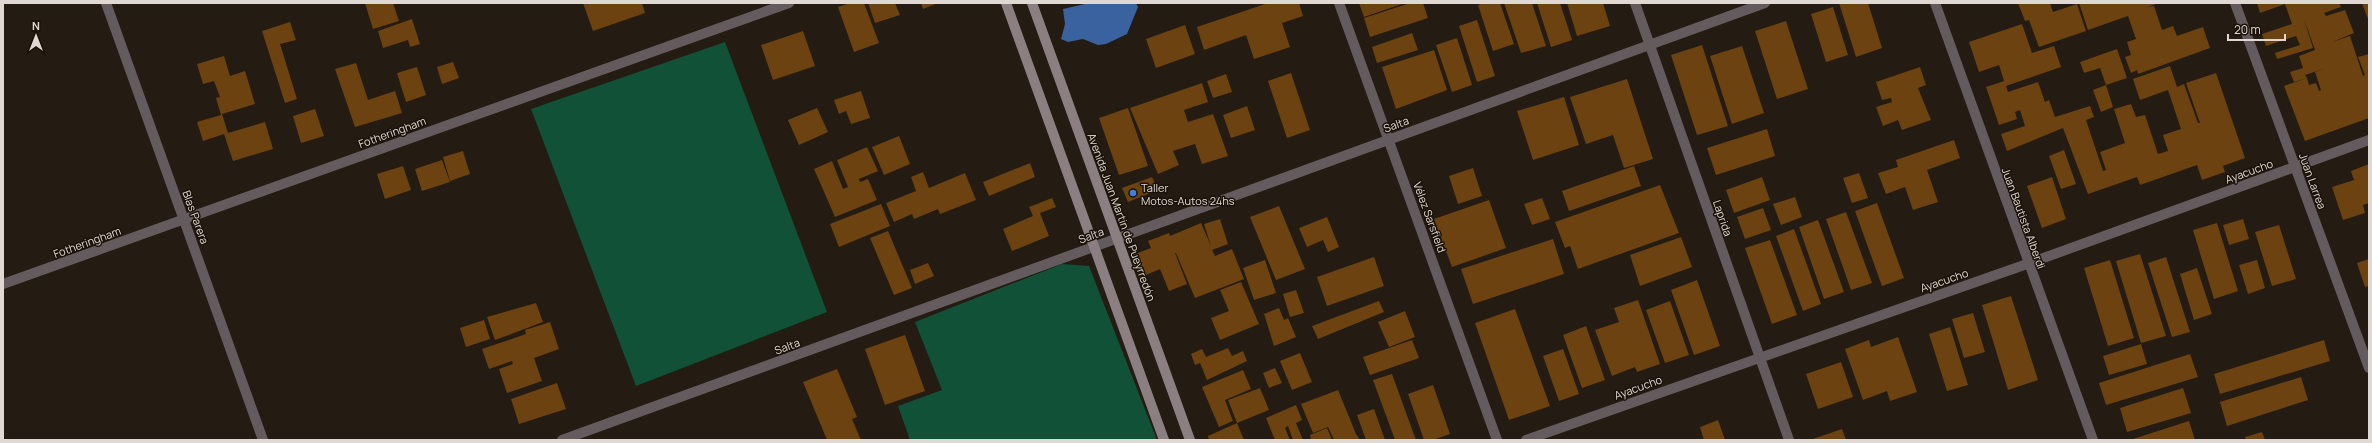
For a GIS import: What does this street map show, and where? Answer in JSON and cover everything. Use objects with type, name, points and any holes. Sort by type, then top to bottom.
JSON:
[{"type":"main road","points":[[1006,3],[1164,440]]},
{"type":"main road","name":"Avenida Juan Martin de Pueyrredón","points":[[1032,3],[1190,440]]},
{"type":"street","name":"Blas Parera","points":[[106,3],[263,440]]},
{"type":"street","name":"Fotheringham","points":[[3,284],[789,3]]},
{"type":"street","name":"Vélez Sarsfield","points":[[1339,3],[1497,440]]},
{"type":"street","name":"Laprida","points":[[1635,3],[1758,357],[1789,440]]},
{"type":"street","name":"Salta","points":[[562,440],[1765,3]]},
{"type":"street","name":"Juan Bautista Alberdi","points":[[1935,3],[2092,440]]},
{"type":"street","name":"Juan Larrea","points":[[2235,3],[2369,368]]},
{"type":"street","name":"Ayacucho","points":[[1526,440],[1758,357],[2028,264],[2369,140]]},
{"type":"green space","points":[[725,42],[827,312],[636,386],[531,109]]},
{"type":"green space","points":[[1062,264],[1089,266],[1157,440],[910,440],[898,406],[942,390],[915,322]]},
{"type":"water","points":[[1089,3],[1136,3],[1138,7],[1127,34],[1106,44],[1098,45],[1083,39],[1068,42],[1061,39],[1065,24],[1063,9]]},
{"type":"building","points":[[365,3],[393,3],[399,21],[373,29]]},
{"type":"building","points":[[583,3],[642,3],[645,13],[593,31]]},
{"type":"building","points":[[850,3],[864,3],[879,43],[854,52],[838,7]]},
{"type":"building","points":[[868,3],[895,3],[900,15],[875,23]]},
{"type":"building","points":[[921,3],[938,3],[923,9]]},
{"type":"building","points":[[1268,3],[1299,3],[1303,16],[1282,23],[1290,47],[1254,59],[1246,35],[1204,50],[1197,27]]},
{"type":"building","points":[[1359,3],[1405,3],[1364,17]]},
{"type":"building","points":[[1410,3],[1423,3],[1428,18],[1370,37],[1364,18]]},
{"type":"building","points":[[1483,3],[1500,3],[1514,44],[1493,51],[1478,5]]},
{"type":"building","points":[[1504,3],[1532,3],[1546,46],[1521,53]]},
{"type":"building","points":[[1537,3],[1560,3],[1572,40],[1551,47]]},
{"type":"building","points":[[1567,3],[1603,3],[1610,26],[1577,36]]},
{"type":"building","points":[[1839,3],[1868,3],[1882,48],[1856,57]]},
{"type":"building","points":[[2018,3],[2050,3],[2053,12],[2077,4],[2086,31],[2039,47],[2029,20],[2025,21]]},
{"type":"building","points":[[2079,3],[2159,3],[2147,7],[2154,6],[2162,30],[2173,26],[2177,36],[2203,27],[2210,48],[2138,74],[2137,70],[2131,73],[2125,57],[2131,55],[2127,42],[2136,39],[2128,16],[2088,30]]},
{"type":"building","points":[[2257,3],[2339,3],[2341,7],[2324,13],[2326,16],[2345,10],[2354,33],[2332,42],[2350,36],[2363,76],[2365,75],[2358,57],[2369,54],[2369,118],[2305,141],[2284,86],[2307,78],[2294,82],[2290,72],[2303,68],[2299,56],[2315,50],[2304,19],[2313,48],[2277,59],[2275,53],[2300,45],[2296,36],[2266,46],[2262,34],[2292,24],[2285,4],[2260,13]],"holes":[[[2326,68],[2315,72],[2321,90],[2319,91],[2316,83],[2309,85],[2305,75]]]},
{"type":"building","points":[[2362,3],[2369,3],[2369,22]]},
{"type":"building","points":[[1833,7],[1848,55],[1826,62],[1811,14]]},
{"type":"building","points":[[412,19],[420,44],[410,47],[408,40],[383,48],[378,31]]},
{"type":"building","points":[[1477,20],[1495,76],[1477,82],[1459,26]]},
{"type":"building","points":[[1786,21],[1808,89],[1777,99],[1755,31]]},
{"type":"building","points":[[290,22],[296,40],[280,44],[297,99],[285,103],[262,31]]},
{"type":"building","points":[[2022,24],[2032,53],[2054,46],[2061,67],[2006,86],[2008,92],[2038,82],[2045,102],[2049,100],[2055,117],[2090,106],[2094,117],[2086,120],[2103,171],[2106,170],[2100,152],[2125,143],[2114,109],[2131,104],[2136,117],[2145,115],[2158,154],[2168,151],[2163,135],[2181,129],[2168,90],[2140,100],[2133,79],[2170,66],[2177,87],[2184,84],[2198,123],[2200,123],[2186,83],[2216,73],[2245,158],[2223,166],[2225,172],[2202,180],[2197,165],[2140,185],[2137,177],[2088,194],[2063,128],[2007,151],[2001,134],[2025,126],[2020,110],[2015,112],[2017,119],[1999,125],[1986,87],[2004,81],[1999,65],[1979,72],[1969,42]]},
{"type":"building","points":[[1185,25],[1195,54],[1156,68],[1146,39]]},
{"type":"building","points":[[803,31],[815,66],[773,80],[761,45]]},
{"type":"building","points":[[1412,33],[1418,50],[1377,63],[1372,47]]},
{"type":"building","points":[[1457,38],[1472,85],[1452,92],[1436,45]]},
{"type":"building","points":[[1702,45],[1728,126],[1697,135],[1671,55]]},
{"type":"building","points":[[1742,46],[1764,113],[1732,124],[1710,56]]},
{"type":"building","points":[[2117,49],[2127,78],[2106,85],[2100,68],[2084,73],[2080,62]]},
{"type":"building","points":[[1434,50],[1447,90],[1396,109],[1382,67]]},
{"type":"building","points":[[224,56],[230,76],[245,71],[255,104],[222,114],[228,133],[265,122],[273,149],[233,161],[224,134],[203,141],[197,122],[221,115],[216,98],[220,97],[214,81],[203,84],[197,64]]},
{"type":"building","points":[[453,62],[459,78],[442,84],[437,67]]},
{"type":"building","points":[[356,63],[368,100],[395,91],[402,113],[355,127],[335,69]]},
{"type":"building","points":[[417,67],[426,95],[406,102],[397,73]]},
{"type":"building","points":[[1920,67],[1926,85],[1918,88],[1931,120],[1902,130],[1898,120],[1883,126],[1876,107],[1892,102],[1891,98],[1882,100],[1876,82]]},
{"type":"building","points":[[1291,73],[1310,130],[1287,138],[1268,81]]},
{"type":"building","points":[[1226,74],[1232,92],[1213,98],[1207,81]]},
{"type":"building","points":[[1627,79],[1653,159],[1624,168],[1613,135],[1586,144],[1570,97]]},
{"type":"building","points":[[1202,83],[1208,102],[1184,110],[1188,122],[1213,114],[1228,156],[1202,164],[1195,144],[1173,151],[1179,165],[1158,174],[1130,108]]},
{"type":"building","points":[[2106,85],[2113,107],[2101,112],[2093,90]]},
{"type":"building","points":[[861,91],[870,118],[851,124],[846,111],[839,114],[834,100]]},
{"type":"building","points":[[1564,97],[1579,145],[1533,160],[1517,111]]},
{"type":"building","points":[[1247,106],[1255,130],[1231,138],[1223,115]]},
{"type":"building","points":[[817,108],[828,132],[799,145],[788,120]]},
{"type":"building","points":[[1128,108],[1148,166],[1119,175],[1099,118]]},
{"type":"building","points":[[315,109],[324,136],[301,143],[293,116]]},
{"type":"building","points":[[1767,129],[1775,156],[1716,175],[1707,148]]},
{"type":"building","points":[[899,136],[910,164],[884,175],[872,147]]},
{"type":"building","points":[[1954,140],[1960,158],[1927,170],[1938,202],[1913,210],[1905,187],[1886,194],[1878,173],[1898,167],[1896,160]]},
{"type":"building","points":[[867,147],[878,171],[859,179],[860,182],[868,179],[877,200],[835,217],[814,169],[832,161],[843,189],[848,187],[837,160]]},
{"type":"building","points":[[2064,150],[2076,184],[2061,189],[2049,156]]},
{"type":"building","points":[[463,151],[470,174],[450,181],[443,157]]},
{"type":"building","points":[[442,160],[450,182],[422,191],[415,169]]},
{"type":"building","points":[[1030,163],[1035,177],[989,196],[983,182]]},
{"type":"building","points":[[2369,164],[2369,203],[2363,205],[2365,213],[2343,220],[2332,187],[2354,180],[2351,171]]},
{"type":"building","points":[[403,166],[411,190],[385,199],[377,174]]},
{"type":"building","points":[[1634,166],[1641,186],[1569,211],[1562,191]]},
{"type":"building","points":[[1473,168],[1482,196],[1458,204],[1449,176]]},
{"type":"building","points":[[923,172],[929,188],[965,173],[976,200],[940,214],[938,209],[914,219],[912,214],[894,222],[886,203],[916,191],[911,177]]},
{"type":"building","points":[[1859,173],[1868,198],[1852,203],[1843,178]]},
{"type":"building","points":[[1152,177],[1158,190],[1128,202],[1122,188]]},
{"type":"building","points":[[1762,177],[1770,200],[1734,213],[1726,190]]},
{"type":"building","points":[[2052,177],[2066,219],[2042,228],[2027,186]]},
{"type":"building","points":[[1660,185],[1679,233],[1578,269],[1570,246],[1565,248],[1555,222]]},
{"type":"building","points":[[1795,197],[1802,217],[1781,225],[1773,204]]},
{"type":"building","points":[[1052,198],[1056,207],[1040,213],[1049,236],[1012,251],[1003,229],[1033,216],[1029,207]]},
{"type":"building","points":[[1542,198],[1550,219],[1532,225],[1524,204]]},
{"type":"building","points":[[1489,200],[1506,248],[1452,267],[1434,219]]},
{"type":"building","points":[[1877,203],[1904,278],[1882,286],[1855,211]]},
{"type":"building","points":[[881,204],[890,226],[839,247],[830,224]]},
{"type":"building","points":[[1279,206],[1305,269],[1276,280],[1250,217]]},
{"type":"building","points":[[1763,208],[1771,230],[1745,239],[1737,217]]},
{"type":"building","points":[[1846,212],[1872,283],[1851,290],[1826,219]]},
{"type":"building","points":[[1327,217],[1339,247],[1328,252],[1323,240],[1307,247],[1299,228]]},
{"type":"building","points":[[1220,219],[1228,244],[1212,250],[1215,256],[1232,249],[1244,279],[1195,298],[1176,253],[1187,284],[1169,291],[1160,269],[1139,278],[1130,256],[1151,248],[1148,241],[1169,233],[1170,236],[1201,223],[1211,246],[1204,224]]},
{"type":"building","points":[[2243,219],[2249,239],[2229,245],[2223,225]]},
{"type":"building","points":[[1818,220],[1844,292],[1824,299],[1799,227]]},
{"type":"building","points":[[2217,223],[2238,291],[2214,299],[2193,230]]},
{"type":"building","points":[[2279,225],[2296,279],[2272,286],[2255,232]]},
{"type":"building","points":[[1794,229],[1821,304],[1803,311],[1776,236]]},
{"type":"building","points":[[888,231],[912,288],[894,295],[870,238]]},
{"type":"building","points":[[1681,237],[1692,267],[1640,286],[1630,255]]},
{"type":"building","points":[[1553,239],[1564,274],[1473,304],[1461,269]]},
{"type":"building","points":[[1770,240],[1797,315],[1772,324],[1745,248]]},
{"type":"building","points":[[2140,254],[2166,336],[2141,343],[2116,261]]},
{"type":"building","points":[[1374,257],[1384,286],[1327,306],[1317,277]]},
{"type":"building","points":[[2166,257],[2190,332],[2172,337],[2148,263]]},
{"type":"building","points":[[2369,259],[2369,286],[2365,287],[2357,263]]},
{"type":"building","points":[[1265,260],[1276,293],[1254,300],[1243,268]]},
{"type":"building","points":[[2110,260],[2134,338],[2108,346],[2084,268]]},
{"type":"building","points":[[2257,260],[2265,288],[2248,294],[2239,265]]},
{"type":"building","points":[[928,263],[934,276],[915,284],[910,270]]},
{"type":"building","points":[[2197,268],[2212,314],[2194,320],[2180,274]]},
{"type":"building","points":[[1697,280],[1720,346],[1694,355],[1671,290]]},
{"type":"building","points":[[1241,282],[1259,324],[1220,340],[1211,318],[1229,311],[1220,290]]},
{"type":"building","points":[[1296,290],[1304,313],[1290,317],[1283,294]]},
{"type":"building","points":[[2011,296],[2038,380],[2008,390],[1982,305]]},
{"type":"building","points":[[1638,300],[1660,364],[1637,372],[1635,367],[1612,376],[1595,330],[1619,322],[1614,308]]},
{"type":"building","points":[[1379,301],[1384,312],[1318,339],[1312,326]]},
{"type":"building","points":[[1670,301],[1689,355],[1665,363],[1646,310]]},
{"type":"building","points":[[536,303],[543,322],[495,340],[487,317]]},
{"type":"building","points":[[1279,308],[1284,320],[1288,318],[1296,337],[1274,346],[1264,314]]},
{"type":"building","points":[[1515,309],[1550,406],[1509,420],[1475,323]]},
{"type":"building","points":[[1405,311],[1415,337],[1389,347],[1378,322]]},
{"type":"building","points":[[1973,313],[1985,352],[1964,358],[1952,319]]},
{"type":"building","points":[[484,320],[490,339],[466,347],[460,328]]},
{"type":"building","points":[[550,322],[559,349],[534,358],[542,381],[507,393],[499,369],[513,364],[512,361],[489,369],[482,349],[526,334],[525,330]]},
{"type":"building","points":[[1586,326],[1605,380],[1582,388],[1563,335]]},
{"type":"building","points":[[1950,327],[1968,385],[1947,391],[1929,334]]},
{"type":"building","points":[[905,335],[925,391],[885,405],[865,349]]},
{"type":"building","points":[[1898,337],[1917,392],[1890,401],[1887,391],[1863,400],[1845,349],[1869,340],[1871,347]]},
{"type":"building","points":[[1412,340],[1419,358],[1370,375],[1363,357]]},
{"type":"building","points":[[2324,340],[2330,361],[2220,394],[2214,374]]},
{"type":"building","points":[[2141,344],[2147,364],[2109,375],[2103,356]]},
{"type":"building","points":[[1228,348],[1232,356],[1243,351],[1247,361],[1207,380],[1200,363],[1195,365],[1191,354],[1202,349],[1206,357]]},
{"type":"building","points":[[1563,349],[1579,394],[1559,401],[1543,356]]},
{"type":"building","points":[[1300,353],[1312,382],[1292,390],[1280,361]]},
{"type":"building","points":[[2190,354],[2198,377],[2106,405],[2099,383]]},
{"type":"building","points":[[1841,362],[1853,397],[1818,409],[1806,374]]},
{"type":"building","points":[[1275,368],[1282,383],[1269,388],[1263,373]]},
{"type":"building","points":[[837,369],[857,417],[852,419],[861,440],[827,440],[803,382]]},
{"type":"building","points":[[1243,370],[1251,389],[1225,400],[1233,421],[1219,427],[1202,387]]},
{"type":"building","points":[[1392,374],[1416,440],[1395,440],[1373,380]]},
{"type":"building","points":[[2301,377],[2308,400],[2227,426],[2220,402]]},
{"type":"building","points":[[557,383],[566,409],[519,424],[511,399]]},
{"type":"building","points":[[1433,385],[1450,434],[1433,440],[1424,440],[1408,394]]},
{"type":"building","points":[[1260,388],[1269,410],[1237,423],[1228,400]]},
{"type":"building","points":[[2183,388],[2191,413],[2127,432],[2120,408]]},
{"type":"building","points":[[1338,390],[1356,434],[1360,440],[1334,440],[1328,427],[1313,433],[1301,404]]},
{"type":"building","points":[[1296,405],[1302,420],[1296,423],[1303,440],[1293,440],[1288,426],[1285,428],[1290,440],[1275,440],[1266,418]]},
{"type":"building","points":[[1374,409],[1385,440],[1366,440],[1357,415]]},
{"type":"building","points":[[1718,420],[1725,440],[1704,440],[1700,427]]},
{"type":"building","points":[[2189,421],[2195,440],[2133,439]]},
{"type":"building","points":[[1237,423],[1244,440],[1209,440],[1208,436]]},
{"type":"building","points":[[1327,428],[1332,440],[1311,440],[1310,435]]},
{"type":"building","points":[[1842,429],[1846,440],[1810,440]]},
{"type":"building","points":[[2262,432],[2265,440],[2246,440],[2245,437]]},
{"type":"place","name":"Taller Motos-Autos 24hs","points":[[1133,193]]}]
